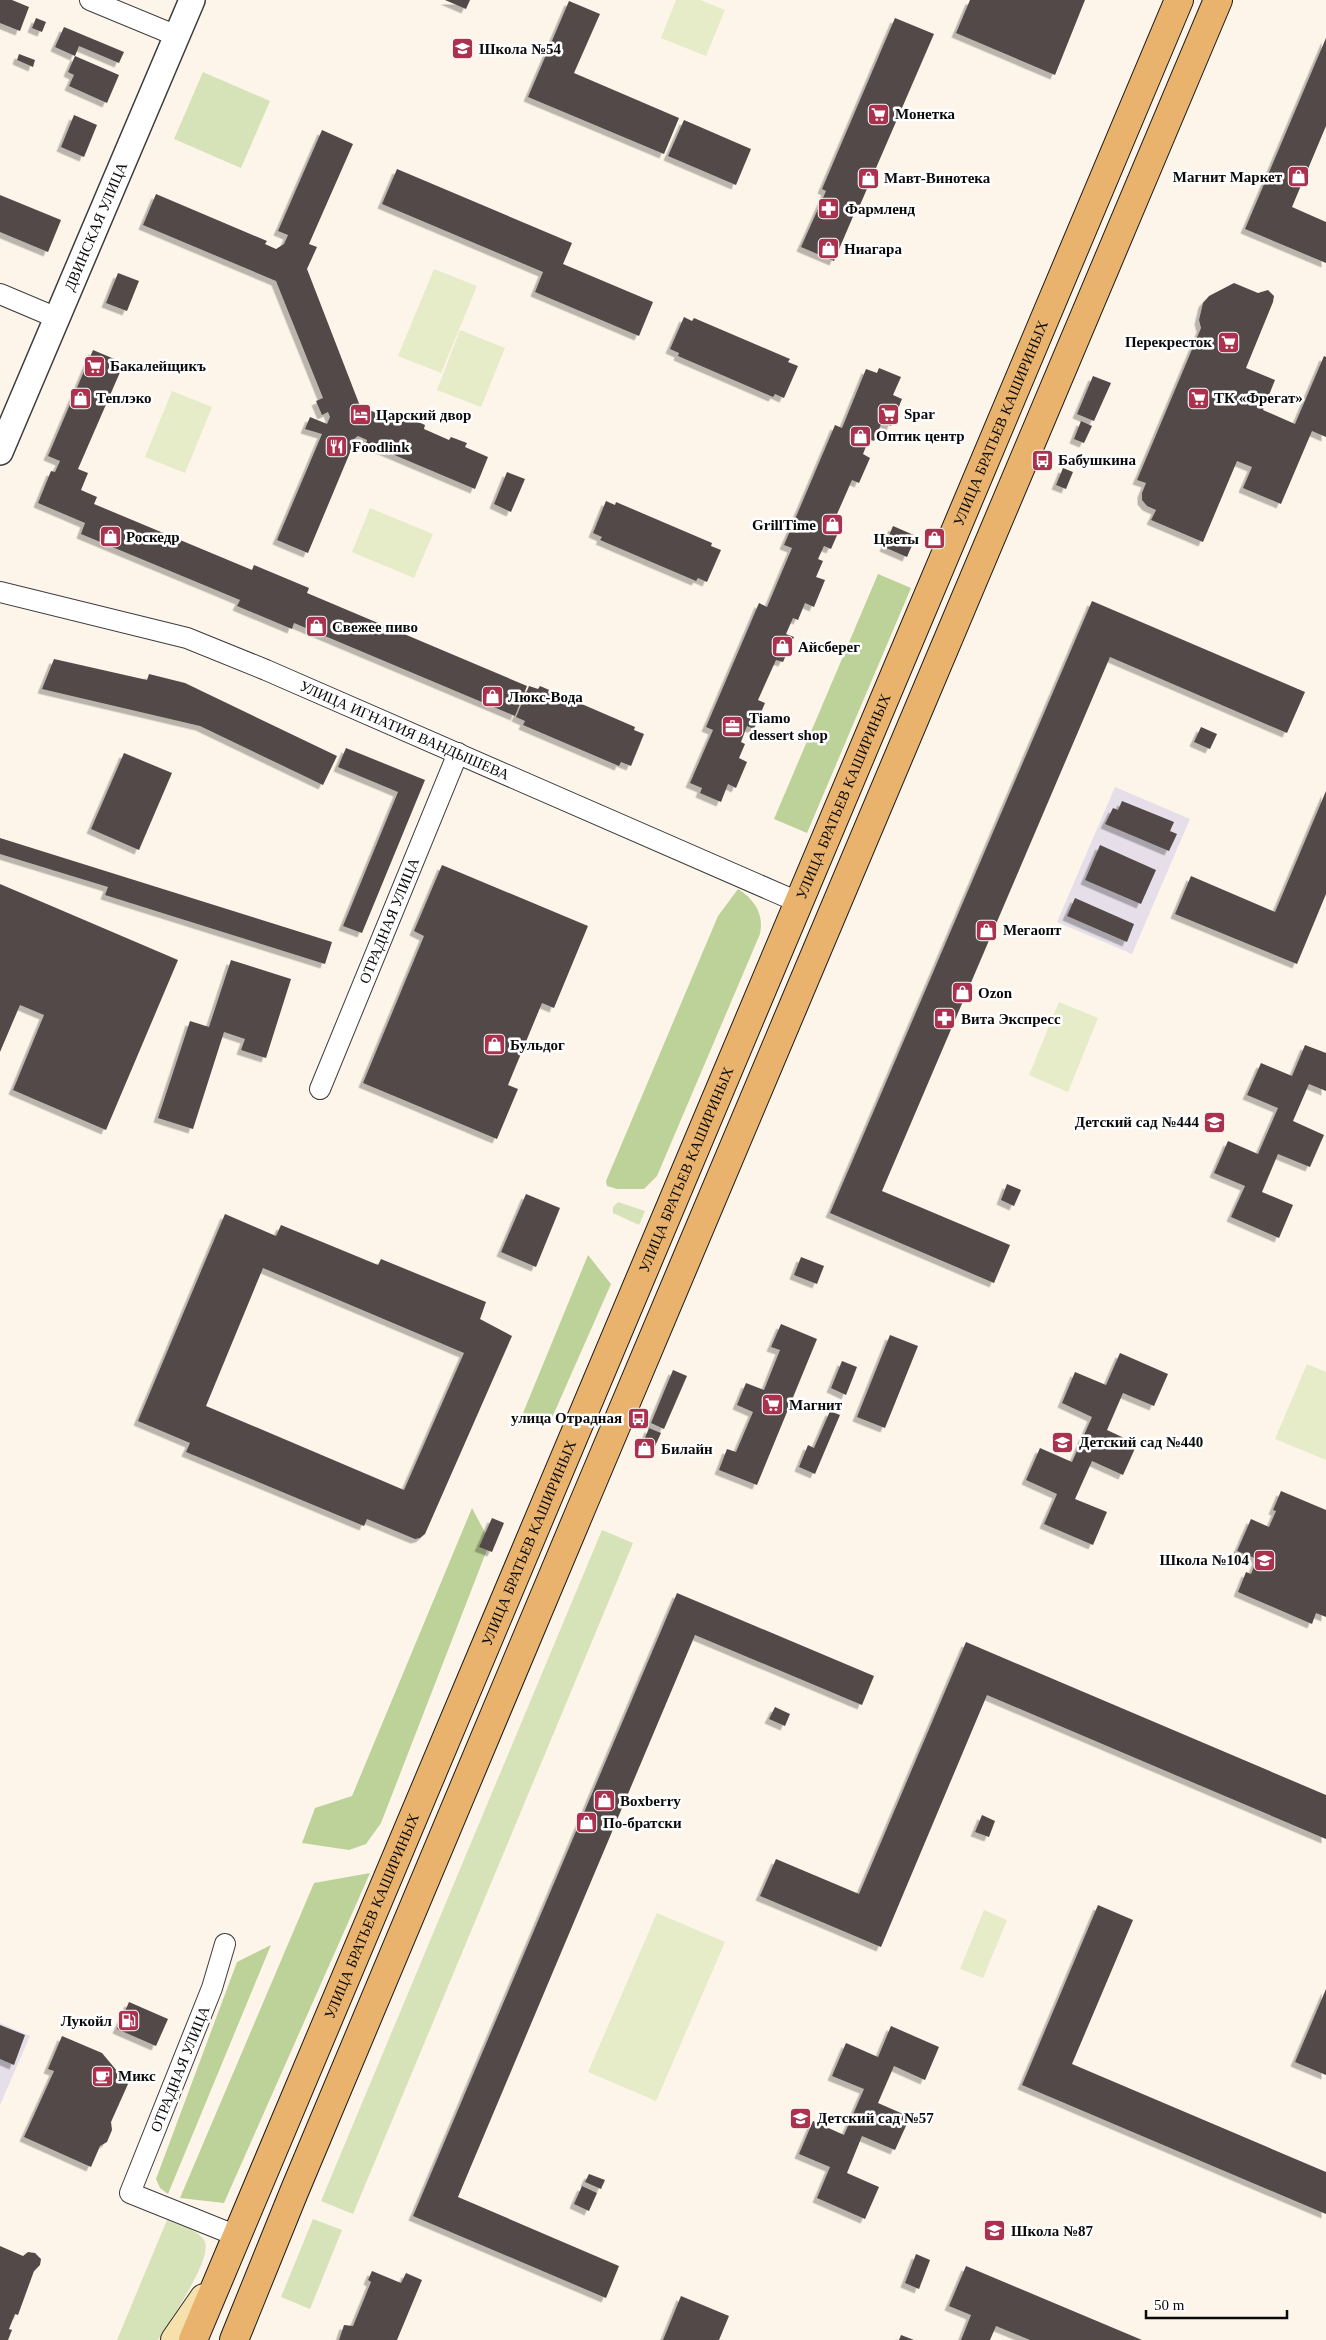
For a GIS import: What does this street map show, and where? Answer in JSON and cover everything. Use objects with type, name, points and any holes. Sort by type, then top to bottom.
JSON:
[{"type":"main road","name":"УЛИЦА БРАТЬЕВ КАШИРИНЫХ","points":[[193,2340],[1179,0]]},
{"type":"main road","points":[[234,2340],[294,2192],[577,1518],[1218,0]]},
{"type":"main road","points":[[175,2340],[220,2274]]},
{"type":"street","points":[[90,0],[177,36]]},
{"type":"street","name":"ДВИНСКАЯ УЛИЦА","points":[[0,452],[192,0]]},
{"type":"street","points":[[0,294],[57,318]]},
{"type":"street","name":"УЛИЦА ИГНАТИЯ ВАНДЫШЕВА","points":[[0,592],[187,638],[266,670],[798,902]]},
{"type":"street","name":"ОТРАДНАЯ УЛИЦА","points":[[320,1089],[458,753]]},
{"type":"street","name":"ОТРАДНАЯ УЛИЦА","points":[[226,1944],[212,1988],[130,2193],[237,2236]]},
{"type":"shaded area","points":[[1115,787],[1190,819],[1132,954],[1057,922]]},
{"type":"shaded area","points":[[0,2023],[30,2036],[0,2105]]},
{"type":"green space","points":[[676,0],[700,0],[725,10],[706,56],[661,38]]},
{"type":"green space","points":[[203,72],[270,101],[241,168],[174,139]]},
{"type":"green space","points":[[434,269],[477,286],[441,373],[398,356]]},
{"type":"green space","points":[[460,330],[505,348],[481,407],[437,390]]},
{"type":"green space","points":[[172,391],[212,407],[185,473],[145,457]]},
{"type":"green space","points":[[370,508],[433,534],[414,578],[352,552]]},
{"type":"green space","points":[[878,574],[911,588],[807,833],[774,819]]},
{"type":"green space","points":[[738,889],[757,908],[761,920],[760,934],[657,1176],[644,1189],[617,1189],[607,1186],[606,1181],[718,916]]},
{"type":"green space","points":[[1059,1002],[1098,1018],[1068,1092],[1029,1075]]},
{"type":"green space","points":[[618,1202],[645,1211],[639,1225],[613,1213],[613,1207]]},
{"type":"green space","points":[[588,1255],[611,1284],[551,1420],[523,1413]]},
{"type":"green space","points":[[1307,1364],[1326,1372],[1326,1460],[1275,1439]]},
{"type":"green space","points":[[472,1508],[490,1542],[381,1823],[366,1844],[349,1850],[302,1843],[315,1808],[352,1796]]},
{"type":"green space","points":[[602,1530],[633,1543],[353,2214],[321,2201]]},
{"type":"green space","points":[[370,1873],[224,2203],[180,2198],[314,1883]]},
{"type":"green space","points":[[984,1910],[1007,1920],[983,1978],[960,1969]]},
{"type":"green space","points":[[657,1913],[725,1942],[656,2101],[588,2072]]},
{"type":"green space","points":[[271,1945],[168,2194],[160,2188],[156,2179],[237,1962]]},
{"type":"green space","points":[[313,2219],[342,2230],[310,2309],[281,2297]]},
{"type":"green space","points":[[167,2220],[192,2230],[204,2240],[206,2248],[197,2275],[158,2340],[117,2340]]},
{"type":"building","points":[[0,0],[12,0],[29,7],[20,31],[0,23]]},
{"type":"building","points":[[445,0],[470,0],[466,9]]},
{"type":"building","points":[[970,0],[1085,0],[1055,75],[956,33]]},
{"type":"building","points":[[569,1],[600,14],[574,73],[679,118],[664,154],[528,97]]},
{"type":"building","points":[[36,18],[46,22],[42,32],[32,28]]},
{"type":"building","points":[[895,18],[934,34],[834,261],[801,247],[826,191],[822,189]]},
{"type":"building","points":[[64,27],[124,52],[119,63],[79,46],[75,56],[55,47]]},
{"type":"building","points":[[1326,38],[1326,126],[1292,207],[1326,222],[1326,263],[1245,229]]},
{"type":"building","points":[[19,54],[35,60],[33,67],[17,60]]},
{"type":"building","points":[[75,56],[119,75],[107,103],[69,86],[74,75],[68,72]]},
{"type":"building","points":[[74,115],[97,125],[84,157],[61,147]]},
{"type":"building","points":[[684,120],[751,149],[736,185],[668,156]]},
{"type":"building","points":[[322,130],[353,144],[309,244],[317,247],[307,269],[360,406],[379,414],[380,410],[399,418],[400,414],[425,425],[424,429],[449,440],[451,437],[467,443],[465,447],[488,457],[475,489],[366,443],[367,440],[358,436],[350,442],[354,443],[308,553],[277,540],[322,434],[305,429],[310,417],[327,424],[330,417],[328,412],[322,415],[316,401],[323,398],[276,281],[143,225],[156,194],[267,241],[265,244],[276,249],[284,244],[288,235],[278,231]]},
{"type":"building","points":[[397,169],[572,243],[563,264],[653,302],[639,336],[535,292],[543,272],[382,204]]},
{"type":"building","points":[[0,195],[61,220],[48,252],[0,232]]},
{"type":"building","points":[[118,273],[139,281],[127,311],[106,303]]},
{"type":"building","points":[[1234,283],[1258,293],[1268,290],[1274,296],[1246,368],[1275,380],[1263,410],[1295,424],[1324,356],[1326,357],[1326,437],[1312,431],[1281,504],[1243,488],[1252,467],[1237,461],[1203,542],[1151,520],[1156,510],[1147,506],[1142,500],[1142,493],[1146,483],[1137,480],[1201,328],[1199,320],[1203,303],[1209,296]]},
{"type":"building","points":[[684,317],[692,321],[694,318],[790,359],[788,362],[798,366],[784,398],[775,394],[773,397],[678,356],[679,353],[670,349]]},
{"type":"building","points":[[93,350],[124,363],[78,469],[88,473],[81,490],[97,497],[94,504],[252,570],[254,565],[309,588],[307,593],[527,686],[515,716],[294,623],[292,629],[237,606],[240,600],[81,534],[85,523],[38,503],[51,471],[55,472],[60,461],[48,456]]},
{"type":"building","points":[[879,368],[901,377],[893,395],[902,399],[891,426],[882,422],[874,441],[869,439],[863,454],[870,458],[859,483],[852,480],[834,521],[842,524],[831,549],[824,546],[818,559],[823,561],[816,577],[825,580],[814,607],[805,603],[798,620],[793,618],[786,634],[794,637],[783,662],[776,660],[758,700],[765,703],[754,729],[747,726],[741,742],[745,744],[739,758],[747,762],[736,788],[728,784],[721,802],[700,793],[702,788],[690,783],[713,730],[706,727],[759,603],[767,607],[792,548],[784,545],[835,425],[842,428],[866,369],[877,373]]},
{"type":"building","points":[[1093,376],[1111,383],[1094,421],[1077,414]]},
{"type":"building","points":[[1081,421],[1092,426],[1084,443],[1074,439]]},
{"type":"building","points":[[1063,468],[1073,472],[1066,489],[1056,485]]},
{"type":"building","points":[[507,472],[525,479],[511,512],[494,504]]},
{"type":"building","points":[[606,501],[615,505],[616,502],[712,543],[711,546],[721,550],[707,582],[698,578],[696,581],[600,540],[602,537],[593,533]]},
{"type":"building","points":[[893,526],[916,536],[907,557],[884,547]]},
{"type":"building","points":[[1092,601],[1305,692],[1287,733],[1110,657],[882,1191],[1010,1245],[994,1283],[830,1213]]},
{"type":"building","points":[[54,659],[147,680],[149,674],[185,683],[337,756],[323,785],[200,726],[42,689]]},
{"type":"building","points":[[529,686],[538,689],[540,686],[635,727],[634,730],[644,734],[631,766],[621,762],[619,766],[523,725],[525,721],[516,717]]},
{"type":"building","points":[[1201,727],[1217,734],[1210,749],[1194,742]]},
{"type":"building","points":[[346,748],[425,780],[362,933],[343,926],[398,792],[338,767]]},
{"type":"building","points":[[124,753],[172,773],[139,850],[91,829]]},
{"type":"building","points":[[1326,791],[1326,894],[1297,964],[1175,914],[1191,876],[1275,912]]},
{"type":"building","points":[[1122,801],[1174,822],[1170,831],[1177,834],[1169,851],[1105,824],[1113,808],[1118,810]]},
{"type":"building","points":[[0,838],[332,942],[325,964],[105,895],[108,887],[0,854]]},
{"type":"building","points":[[1100,845],[1156,870],[1141,904],[1085,880]]},
{"type":"building","points":[[442,865],[588,926],[554,1008],[542,1003],[508,1085],[518,1089],[497,1139],[363,1083],[424,936],[414,931]]},
{"type":"building","points":[[0,884],[178,960],[106,1130],[13,1090],[44,1015],[20,1005],[0,1052]]},
{"type":"building","points":[[1075,898],[1134,924],[1127,942],[1067,916]]},
{"type":"building","points":[[231,960],[291,979],[266,1058],[241,1050],[245,1039],[224,1032],[193,1129],[158,1118],[190,1021],[209,1027]]},
{"type":"building","points":[[1305,1045],[1326,1053],[1326,1091],[1309,1084],[1293,1121],[1324,1135],[1310,1167],[1278,1154],[1262,1192],[1293,1205],[1279,1238],[1231,1217],[1245,1186],[1214,1173],[1228,1141],[1258,1154],[1278,1108],[1247,1095],[1261,1063],[1292,1076]]},
{"type":"building","points":[[1007,1184],[1021,1190],[1014,1206],[1001,1200]]},
{"type":"building","points":[[526,1194],[560,1208],[536,1267],[501,1252]]},
{"type":"building","points":[[225,1214],[276,1236],[281,1225],[378,1265],[381,1259],[486,1302],[480,1319],[512,1336],[425,1534],[420,1538],[415,1539],[367,1519],[364,1526],[186,1452],[190,1443],[138,1421]],"holes":[[[263,1268],[464,1353],[404,1490],[206,1406]]]},
{"type":"building","points":[[801,1257],[824,1266],[817,1284],[794,1275]]},
{"type":"building","points":[[781,1324],[817,1339],[757,1485],[719,1470],[727,1449],[736,1452],[753,1412],[737,1405],[746,1383],[764,1390],[780,1350],[771,1347]]},
{"type":"building","points":[[890,1335],[918,1346],[885,1428],[857,1417]]},
{"type":"building","points":[[1120,1353],[1168,1374],[1154,1406],[1123,1393],[1107,1430],[1137,1444],[1123,1475],[1092,1461],[1075,1499],[1107,1512],[1093,1545],[1044,1524],[1057,1494],[1026,1480],[1040,1448],[1072,1462],[1092,1417],[1062,1403],[1075,1372],[1106,1385]]},
{"type":"building","points":[[842,1361],[857,1367],[846,1395],[831,1388]]},
{"type":"building","points":[[673,1370],[687,1376],[664,1429],[651,1423]]},
{"type":"building","points":[[830,1411],[840,1415],[815,1474],[799,1467],[808,1445],[814,1448]]},
{"type":"building","points":[[649,1428],[661,1433],[651,1455],[640,1450]]},
{"type":"building","points":[[1281,1491],[1326,1510],[1326,1617],[1316,1613],[1312,1624],[1238,1592],[1246,1572],[1251,1574],[1257,1559],[1237,1551],[1251,1519],[1269,1527],[1276,1511],[1273,1510]]},
{"type":"building","points":[[492,1518],[504,1523],[492,1552],[479,1547]]},
{"type":"building","points":[[677,1593],[874,1676],[862,1705],[695,1635],[458,2197],[619,2266],[606,2298],[413,2216]]},
{"type":"building","points":[[966,1642],[1326,1795],[1326,1839],[987,1695],[881,1947],[760,1896],[776,1859],[859,1894]]},
{"type":"building","points":[[775,1707],[790,1714],[785,1726],[769,1719]]},
{"type":"building","points":[[982,1815],[995,1821],[989,1837],[975,1832]]},
{"type":"building","points":[[1098,1905],[1133,1920],[1072,2064],[1326,2172],[1326,2214],[1022,2085]]},
{"type":"building","points":[[1326,1989],[1326,2075],[1295,2062]]},
{"type":"building","points":[[129,2002],[168,2019],[156,2046],[117,2029]]},
{"type":"building","points":[[0,2025],[25,2035],[14,2065],[0,2059]]},
{"type":"building","points":[[891,2026],[939,2047],[925,2080],[894,2066],[878,2103],[910,2117],[895,2150],[862,2136],[847,2173],[879,2187],[865,2219],[817,2198],[830,2167],[799,2154],[813,2121],[844,2135],[864,2089],[832,2076],[846,2043],[878,2057]]},
{"type":"building","points":[[62,2036],[102,2053],[128,2084],[111,2122],[112,2130],[107,2142],[100,2146],[91,2167],[24,2137],[54,2071],[48,2069]]},
{"type":"building","points":[[589,2174],[605,2180],[601,2189],[585,2182]]},
{"type":"building","points":[[582,2186],[597,2193],[589,2211],[574,2204]]},
{"type":"building","points":[[0,2246],[23,2256],[28,2252],[35,2253],[41,2259],[40,2265],[34,2271],[18,2315],[15,2314],[9,2329],[12,2330],[8,2340],[0,2340]]},
{"type":"building","points":[[916,2254],[930,2260],[919,2289],[905,2283]]},
{"type":"building","points":[[966,2266],[1142,2340],[1030,2340],[996,2326],[990,2340],[961,2340],[971,2315],[949,2306]]},
{"type":"building","points":[[372,2271],[401,2283],[406,2273],[422,2280],[397,2340],[339,2340],[344,2325],[353,2326],[371,2282],[368,2280]]},
{"type":"building","points":[[681,2296],[729,2316],[719,2340],[663,2340]]},
{"type":"building","points":[[901,2335],[914,2340],[899,2340]]},
{"type":"place","name":"Школа №54","points":[[463,49]]},
{"type":"place","name":"Монетка","points":[[879,114]]},
{"type":"place","name":"Магнит Маркет","points":[[1298,177]]},
{"type":"place","name":"Мавт-Винотека","points":[[868,178]]},
{"type":"place","name":"Фармленд","points":[[829,209]]},
{"type":"place","name":"Ниагара","points":[[828,249]]},
{"type":"place","name":"Перекресток","points":[[1228,342]]},
{"type":"place","name":"Бакалейщикъ","points":[[94,366]]},
{"type":"place","name":"Теплэко","points":[[80,398]]},
{"type":"place","name":"ТК «Фрегат»","points":[[1198,398]]},
{"type":"place","name":"Spar","points":[[888,414]]},
{"type":"place","name":"Царский двор","points":[[360,415]]},
{"type":"place","name":"Оптик центр","points":[[860,436]]},
{"type":"place","name":"Foodlink","points":[[336,447]]},
{"type":"place","name":"Бабушкина","points":[[1042,460]]},
{"type":"place","name":"GrillTime","points":[[832,525]]},
{"type":"place","name":"Роскедр","points":[[110,537]]},
{"type":"place","name":"Цветы","points":[[935,539]]},
{"type":"place","name":"Свежее пиво","points":[[316,627]]},
{"type":"place","name":"Айсберег","points":[[782,647]]},
{"type":"place","name":"Люкс-Вода","points":[[492,697]]},
{"type":"place","name":"Tiamo dessert shop","points":[[733,727]]},
{"type":"place","name":"Мегаопт","points":[[987,930]]},
{"type":"place","name":"Ozon","points":[[962,993]]},
{"type":"place","name":"Вита Экспресс","points":[[945,1019]]},
{"type":"place","name":"Бульдог","points":[[494,1045]]},
{"type":"place","name":"Детский сад №444","points":[[1215,1122]]},
{"type":"place","name":"Магнит","points":[[773,1405]]},
{"type":"place","name":"улица Отрадная","points":[[638,1418]]},
{"type":"place","name":"Детский сад №440","points":[[1063,1442]]},
{"type":"place","name":"Билайн","points":[[645,1449]]},
{"type":"place","name":"Школа №104","points":[[1265,1560]]},
{"type":"place","name":"Boxberry","points":[[604,1801]]},
{"type":"place","name":"По-братски","points":[[587,1823]]},
{"type":"place","name":"Лукойл","points":[[128,2021]]},
{"type":"place","name":"Микс","points":[[102,2076]]},
{"type":"place","name":"Детский сад №57","points":[[801,2118]]},
{"type":"place","name":"Школа №87","points":[[995,2231]]}]
